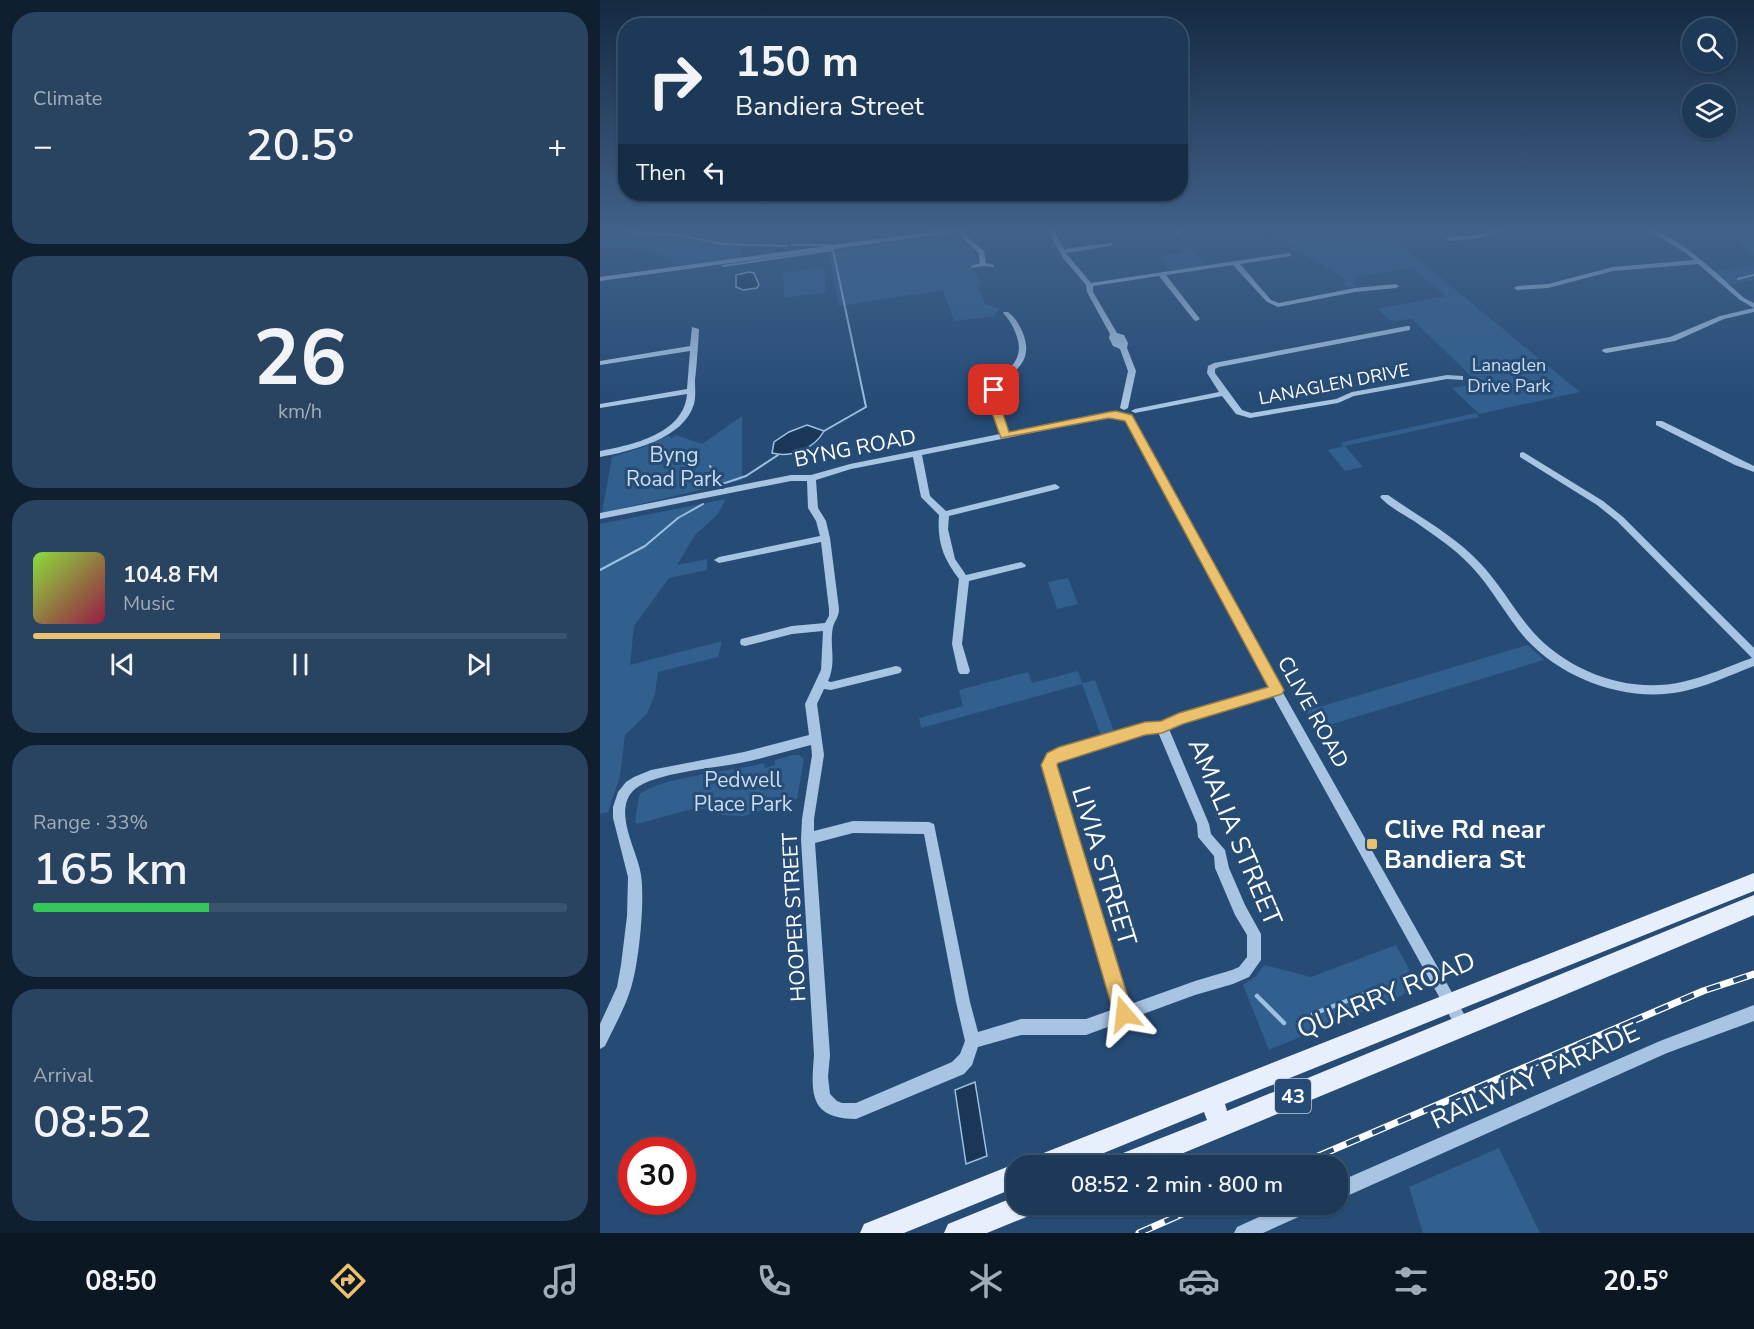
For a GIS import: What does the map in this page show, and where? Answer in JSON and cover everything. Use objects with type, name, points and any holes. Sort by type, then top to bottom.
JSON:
[{"type":"main road","name":"QUARRY ROAD","points":[[1068,1155],[1754,882]]},
{"type":"main road","name":"43","points":[[1148,1155],[1754,905]]},
{"type":"main road","points":[[1211,1098],[1220,1125]]},
{"type":"main road","points":[[873,1233],[1006,1179]]},
{"type":"main road","points":[[957,1233],[1006,1213]]},
{"type":"street","points":[[1089,287],[1090,292],[1114,334],[1116,344],[1123,348],[1132,370],[1126,413]]},
{"type":"street","points":[[1171,287],[1196,319]]},
{"type":"street","points":[[1258,287],[1275,304],[1352,290],[1366,291],[1393,287]]},
{"type":"street","points":[[1517,288],[1540,287]]},
{"type":"street","points":[[1728,287],[1754,308]]},
{"type":"street","points":[[1606,351],[1672,339],[1722,317],[1754,308]]},
{"type":"street","points":[[1005,436],[993,394],[1000,382],[1016,368],[1024,351],[1023,341],[1012,316],[1006,313]]},
{"type":"street","points":[[1224,393],[1211,373],[1211,368],[1214,366],[1407,328]]},
{"type":"street","points":[[600,454],[644,443],[667,432],[687,411],[691,391],[695,329]]},
{"type":"street","points":[[600,363],[694,348]]},
{"type":"street","name":"LANAGLEN DRIVE","points":[[1224,393],[1239,412],[1250,416],[1338,400],[1352,394],[1447,376],[1460,378]]},
{"type":"street","points":[[600,406],[691,391]]},
{"type":"street","name":"BYNG ROAD","points":[[600,516],[791,478],[811,478],[823,473],[1224,393]]},
{"type":"street","name":"CLIVE ROAD","points":[[1126,413],[1463,1026]]},
{"type":"street","points":[[1659,423],[1738,464],[1754,469]]},
{"type":"street","points":[[917,454],[926,497],[944,514]]},
{"type":"street","points":[[1523,455],[1600,503],[1620,519],[1754,655]]},
{"type":"street","name":"HOOPER STREET","points":[[811,478],[813,508],[821,521],[825,538],[834,609],[826,642],[829,659],[827,670],[811,704],[818,755],[807,819],[822,1055],[820,1087],[823,1101],[831,1109],[843,1112],[856,1111],[949,1073],[966,1059],[973,1041]]},
{"type":"street","points":[[944,514],[1055,487]]},
{"type":"street","points":[[1385,496],[1474,564],[1522,627],[1547,652],[1590,676],[1616,685],[1645,690],[1663,689],[1689,684],[1754,662]]},
{"type":"street","points":[[944,514],[943,529],[950,560],[964,579],[957,644],[964,671]]},
{"type":"street","points":[[719,560],[825,538]]},
{"type":"street","points":[[964,579],[1021,565]]},
{"type":"street","points":[[745,642],[806,628],[828,627]]},
{"type":"street","points":[[820,683],[831,686],[896,670]]},
{"type":"street","points":[[1162,727],[1179,719],[1277,690]]},
{"type":"street","name":"LIVIA STREET","points":[[1124,1014],[1049,765],[1052,758],[1059,754],[1145,728],[1162,727]]},
{"type":"street","name":"AMALIA STREET","points":[[973,1041],[1021,1027],[1086,1027],[1195,988],[1233,977],[1244,972],[1254,960],[1254,933],[1240,910],[1222,868],[1220,855],[1205,837],[1203,824],[1162,727]]},
{"type":"street","points":[[600,1041],[624,987],[628,966],[635,880],[634,869],[618,822],[620,804],[625,792],[639,781],[816,739]]},
{"type":"street","points":[[808,839],[853,826],[929,828],[963,1002],[973,1041]]},
{"type":"street","name":"RAILWAY PARADE","points":[[1348,1187],[1665,1046],[1754,1013]]},
{"type":"street","points":[[1243,1233],[1283,1215]]},
{"type":"green space","points":[[784,287],[826,287],[826,292],[784,298]]},
{"type":"green space","points":[[835,287],[978,287],[985,304],[1000,309],[995,313],[996,316],[954,321],[943,290],[839,306]]},
{"type":"green space","name":"Lanaglen Drive Park","points":[[1435,287],[1451,287],[1580,392],[1479,414],[1452,388],[1478,383],[1412,319],[1391,321],[1377,309],[1446,296]]},
{"type":"green space","points":[[1476,413],[1479,417],[1345,446],[1363,467],[1345,471],[1328,450],[1344,446],[1341,445],[1343,442]]},
{"type":"green space","name":"Byng Road Park","points":[[742,416],[742,480],[602,513],[612,457],[668,436],[672,438],[676,435],[702,444]]},
{"type":"green space","points":[[726,499],[717,515],[695,535],[677,565],[707,559],[707,570],[669,578],[634,626],[630,665],[722,641],[718,657],[658,672],[655,694],[647,714],[625,735],[620,776],[608,812],[600,814],[600,524]]},
{"type":"green space","points":[[1068,578],[1078,604],[1057,609],[1048,582]]},
{"type":"green space","points":[[1528,645],[1544,660],[1316,729],[1306,711]]},
{"type":"green space","points":[[1078,671],[1082,683],[1095,680],[1116,737],[1103,741],[1082,684],[921,728],[919,718],[963,706],[959,690],[1028,672],[1032,683]]},
{"type":"green space","name":"Pedwell Place Park","points":[[799,755],[804,759],[797,799],[744,816],[721,815],[718,809],[692,809],[637,824],[635,822],[639,795],[649,789],[680,779],[764,763],[765,768],[775,765],[775,760]]},
{"type":"green space","points":[[1396,945],[1411,978],[1407,990],[1401,996],[1269,1050],[1243,985],[1256,976],[1264,965],[1311,977]]},
{"type":"green space","points":[[1499,1148],[1540,1233],[1423,1233],[1409,1187]]},
{"type":"shaded area","points":[[736,287],[758,287],[743,290]]},
{"type":"shaded area","points":[[807,425],[824,431],[814,443],[794,453],[772,453],[774,442],[789,432]]},
{"type":"shaded area","points":[[975,1082],[987,1156],[966,1164],[955,1090]]},
{"type":"waterway","points":[[824,431],[866,407],[841,287]]},
{"type":"waterway","points":[[710,466],[722,484],[746,476],[778,455]]},
{"type":"waterway","points":[[600,570],[645,546],[678,518],[703,504]]},
{"type":"waterway","points":[[1313,1014],[1367,993],[1382,992]]},
{"type":"waterway","points":[[1257,996],[1284,1023]]},
{"type":"railway","points":[[1321,1155],[1703,991],[1754,974]]},
{"type":"railway","points":[[1139,1233],[1180,1215]]},
{"type":"place","name":"Clive Rd near Bandiera St","points":[[1372,844]]},
{"type":"route","points":[[994,390],[992,399],[1005,436],[1109,415],[1116,414],[1128,418],[1277,690],[1179,719],[1162,727],[1145,728],[1052,758],[1049,765],[1124,1014]]}]
